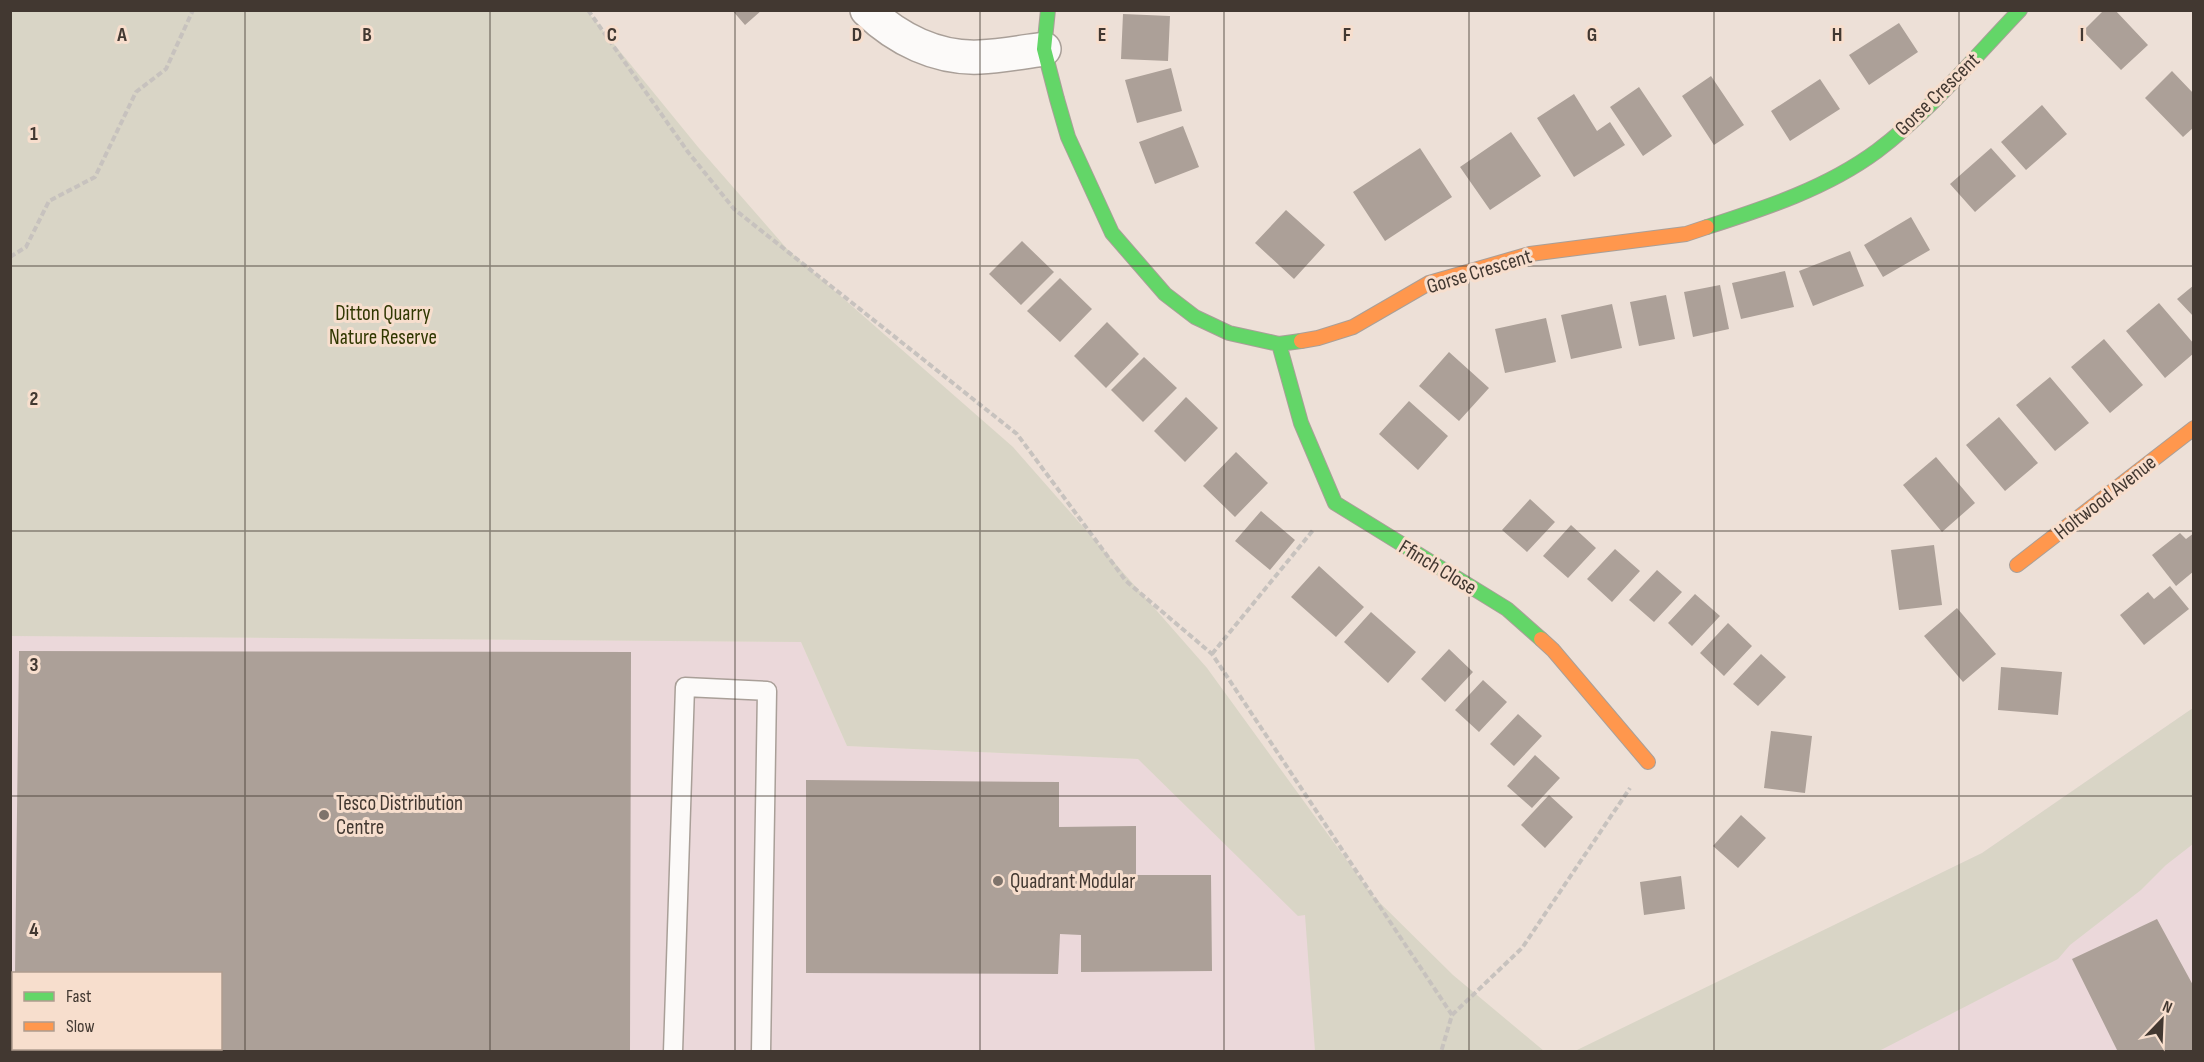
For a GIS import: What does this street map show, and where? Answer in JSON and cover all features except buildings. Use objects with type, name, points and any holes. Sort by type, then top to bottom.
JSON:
[{"type":"street","points":[[867,10],[908,41],[941,54],[978,57],[1044,49]]},
{"type":"street","name":"Gorse Crescent","points":[[1048,10],[1044,49],[1068,136],[1112,233],[1165,294],[1195,317],[1229,333],[1279,344],[1318,338],[1353,327],[1429,283],[1530,254],[1686,234],[1769,207],[1829,181],[1877,150],[1923,111],[2020,10]]},
{"type":"street","points":[[1279,344],[1301,423],[1335,503]]},
{"type":"street","name":"Holtwood Avenue","points":[[2017,566],[2193,428]]},
{"type":"street","name":"Ffinch Close","points":[[1335,503],[1507,609],[1553,650],[1648,762]]},
{"type":"lane","points":[[673,1052],[685,687],[767,691],[761,1052]]},
{"type":"path","points":[[10,257],[26,247],[49,201],[95,177],[136,92],[166,69],[193,10]]},
{"type":"path","points":[[588,10],[688,152],[734,209],[1017,434],[1126,581],[1212,654],[1452,1015]]},
{"type":"path","points":[[1212,654],[1335,503]]},
{"type":"path","points":[[1441,1052],[1452,1015],[1522,948],[1648,762]]},
{"type":"shaded area","points":[[11,636],[801,642],[847,746],[1138,759],[1544,1051],[11,1052]]},
{"type":"shaded area","points":[[2193,708],[2193,1051],[1575,1052],[1982,853]]},
{"type":"green space","name":"Ditton Quarry Nature Reserve","points":[[11,10],[587,11],[698,147],[788,250],[1013,447],[1207,668],[1372,895],[1453,975],[1544,1051],[1315,1051],[1305,915],[1298,916],[1138,759],[847,746],[801,642],[11,636]]},
{"type":"green space","points":[[2193,708],[2193,844],[2166,865],[2141,890],[2070,945],[2058,959],[1879,1051],[1575,1051],[1982,853]]},
{"type":"traffic: fast","points":[[1048,10],[1044,49],[1057,99],[1068,137],[1112,233],[1165,294],[1195,317],[1229,333],[1279,344],[1301,341]]},
{"type":"traffic: fast","points":[[1707,227],[1795,196],[1838,176],[1877,151],[1915,119],[2020,10]]},
{"type":"traffic: fast","points":[[1279,344],[1301,423],[1335,503],[1507,609],[1541,639]]},
{"type":"traffic: slow","points":[[1301,341],[1353,327],[1429,283],[1530,254],[1686,234],[1707,227]]},
{"type":"traffic: slow","points":[[2017,565],[2194,428]]},
{"type":"traffic: slow","points":[[1541,639],[1553,650],[1648,762]]},
{"type":"place","name":"Tesco Distribution Centre","points":[[324,815]]},
{"type":"place","name":"Quadrant Modular","points":[[998,881]]}]
